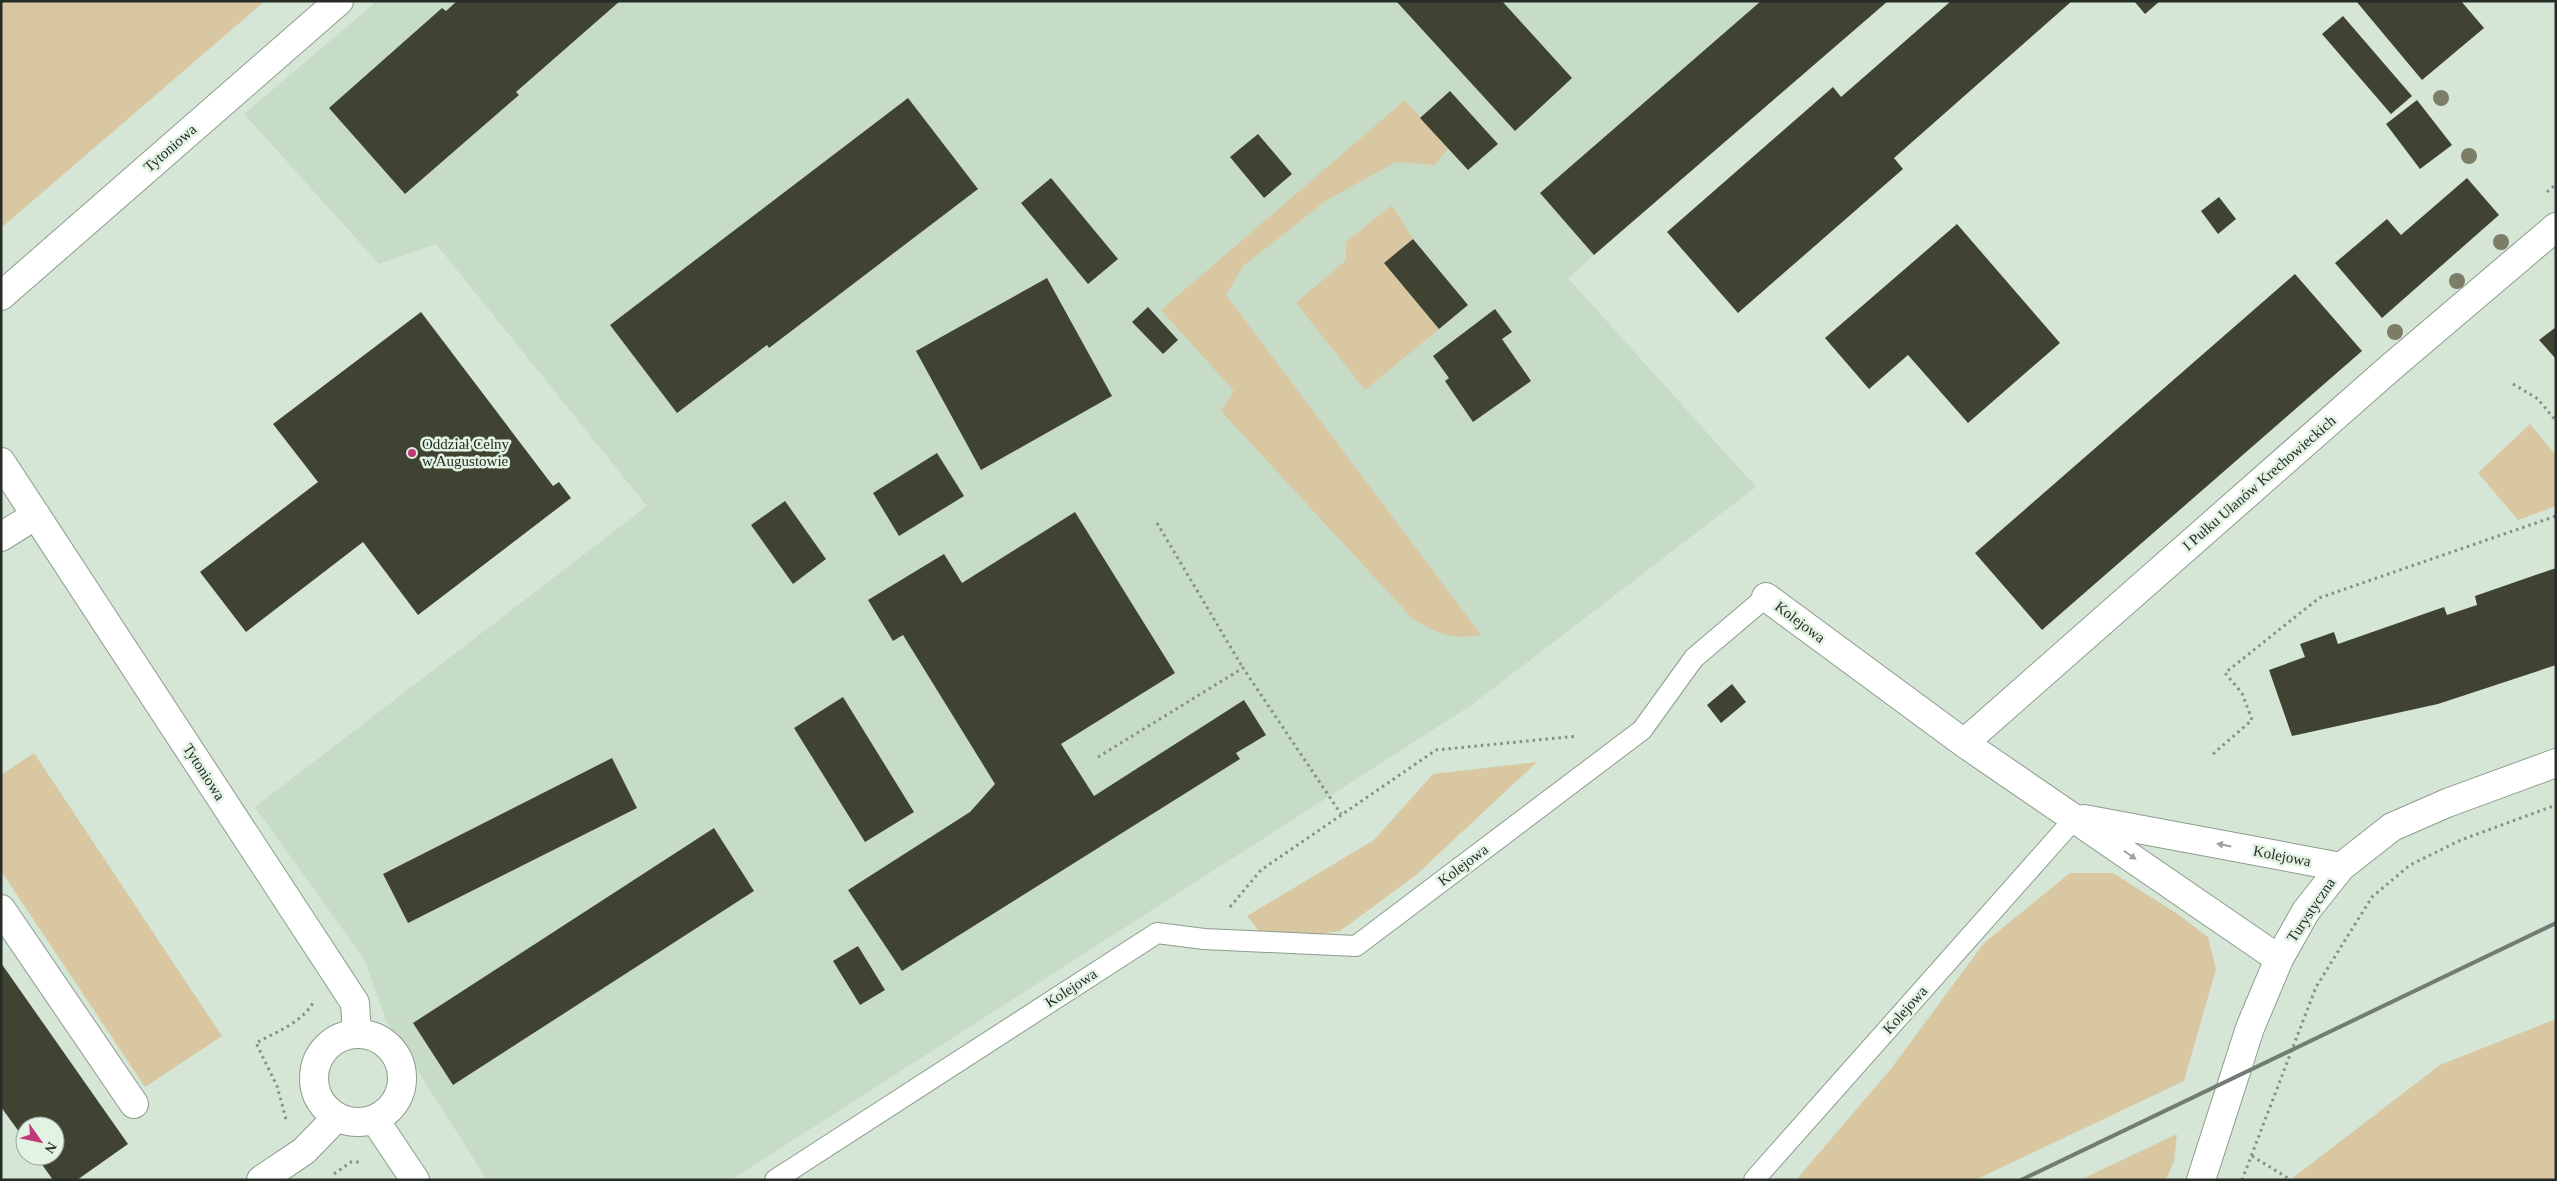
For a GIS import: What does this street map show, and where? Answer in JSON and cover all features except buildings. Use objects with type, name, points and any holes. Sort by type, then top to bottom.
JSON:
[{"type":"street","name":"Tytoniowa","points":[[1,296],[339,1]]},
{"type":"street","name":"I Pułku Ułanów Krechowieckich","points":[[1964,743],[2390,368],[2556,227]]},
{"type":"street","name":"Tytoniowa","points":[[1,462],[355,1003],[357,1034]]},
{"type":"street","points":[[1,537],[36,515]]},
{"type":"street","name":"Kolejowa","points":[[1766,597],[1964,743],[2076,817],[2278,959]]},
{"type":"street","name":"Turystyczna","points":[[2201,1180],[2250,1028],[2278,959],[2306,911],[2341,867],[2392,827],[2447,803],[2556,763]]},
{"type":"street","name":"Kolejowa","points":[[2076,817],[2341,867]]},
{"type":"street","points":[[1,909],[134,1104]]},
{"type":"street","points":[[357,1034],[371,1036],[383,1042],[393,1051],[399,1063],[402,1076],[396,1102],[374,1120],[362,1122],[337,1117],[325,1108],[317,1095],[314,1080],[316,1065],[322,1052],[331,1043],[343,1036],[357,1034]]},
{"type":"street","points":[[261,1180],[297,1156],[337,1117]]},
{"type":"street","points":[[374,1120],[415,1180]]},
{"type":"lane","name":"Kolejowa","points":[[775,1180],[1157,933],[1204,939],[1356,946],[1642,730],[1694,658],[1766,597]]},
{"type":"lane","name":"Kolejowa","points":[[1754,1180],[2076,817]]},
{"type":"path","points":[[2514,384],[2538,399],[2556,420]]},
{"type":"path","points":[[2213,754],[2252,720],[2242,693],[2225,673],[2320,598],[2556,516]]},
{"type":"path","points":[[1157,523],[1243,668],[1341,814]]},
{"type":"path","points":[[1098,757],[1243,668]]},
{"type":"path","points":[[1204,939],[1261,870],[1436,750],[1583,736]]},
{"type":"path","points":[[2242,1180],[2316,987],[2372,897],[2410,865],[2462,840],[2556,806]]},
{"type":"path","points":[[297,1156],[281,1133],[286,1119],[284,1108],[277,1086],[256,1043],[294,1022],[308,1011],[315,998]]},
{"type":"path","points":[[2252,1156],[2291,1180]]},
{"type":"path","points":[[332,1175],[351,1162],[361,1162],[365,1168]]},
{"type":"shaded area","points":[[1,1],[265,1],[1,228]]},
{"type":"shaded area","points":[[377,1],[1882,1],[1568,278],[1756,487],[1470,706],[731,1180],[487,1180],[387,1022],[364,959],[255,807],[647,506],[436,244],[379,264],[244,114]]},
{"type":"shaded area","points":[[1405,100],[1448,149],[1435,165],[1396,162],[1327,200],[1243,266],[1226,295],[1481,635],[1452,636],[1437,632],[1412,618],[1221,411],[1234,391],[1161,310]]},
{"type":"shaded area","points":[[1392,205],[1413,239],[1384,263],[1439,329],[1365,390],[1296,303],[1346,260],[1346,242]]},
{"type":"shaded area","points":[[2530,424],[2556,455],[2556,506],[2518,520],[2478,473]]},
{"type":"shaded area","points":[[34,753],[222,1036],[145,1087],[1,871],[1,775]]},
{"type":"shaded area","points":[[1537,762],[1416,875],[1340,931],[1267,942],[1247,916],[1374,840],[1433,774]]},
{"type":"shaded area","points":[[2070,873],[2113,873],[2176,913],[2208,937],[2216,969],[2184,1081],[1975,1180],[1796,1180],[1890,1070],[1984,943]]},
{"type":"shaded area","points":[[2556,1019],[2556,1180],[2290,1180],[2440,1065]]},
{"type":"shaded area","points":[[2177,1134],[2174,1161],[2166,1180],[2080,1180]]},
{"type":"railway","points":[[2021,1180],[2556,923]]},
{"type":"place","name":"Oddział Celny w Augustowie","points":[[412,453]]}]
